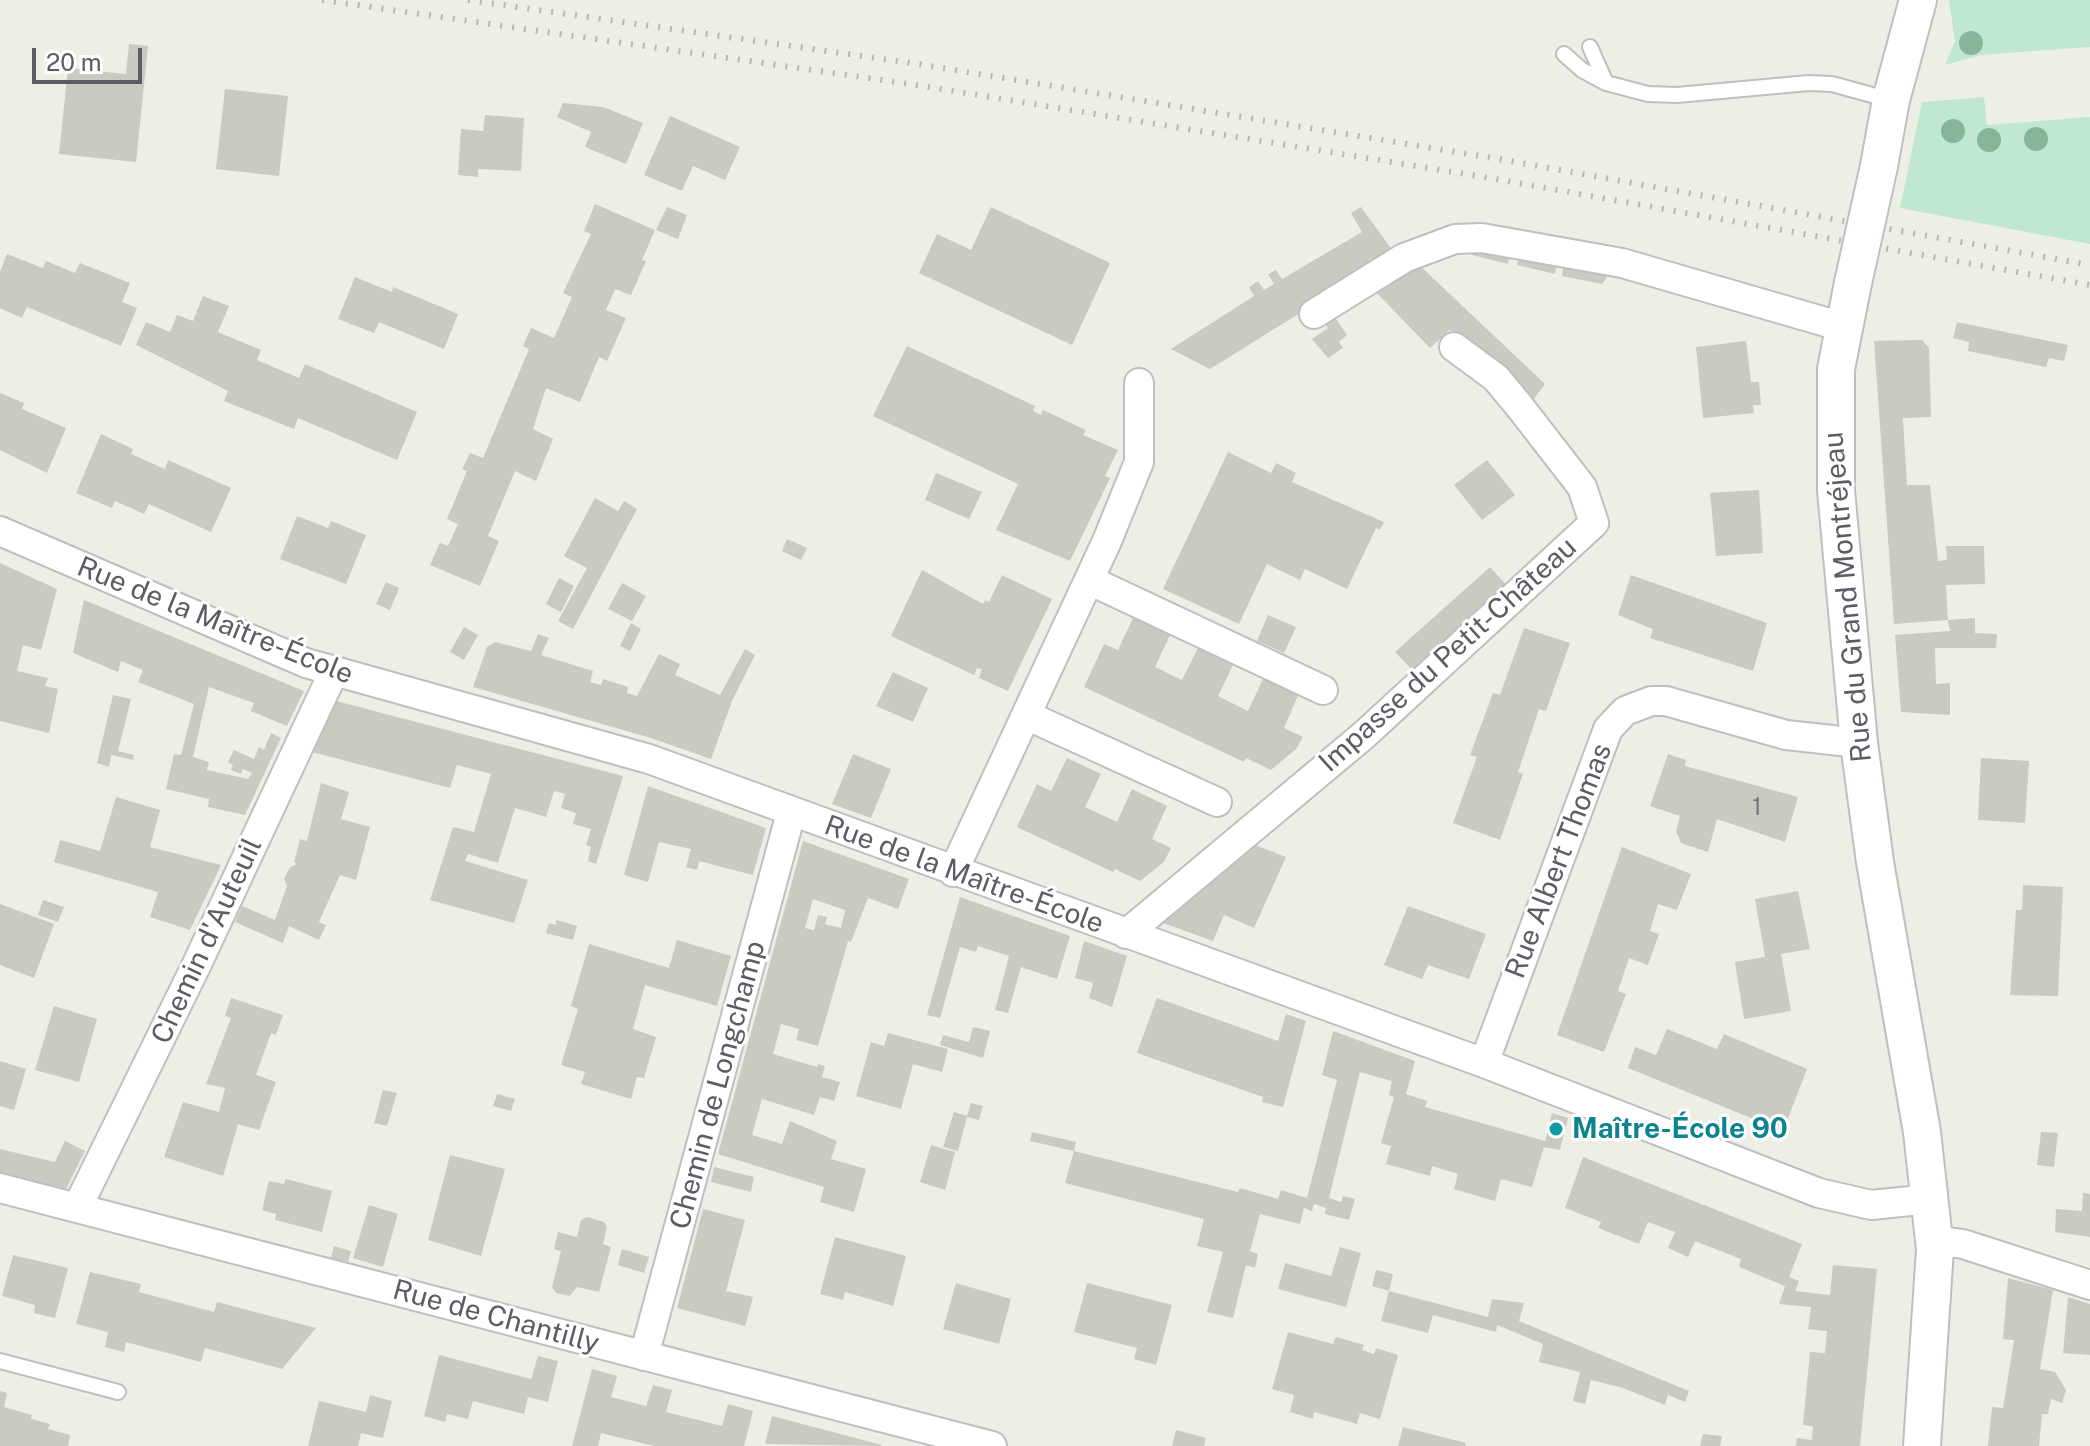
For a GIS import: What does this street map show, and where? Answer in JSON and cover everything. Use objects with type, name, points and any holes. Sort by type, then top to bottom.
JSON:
[{"type":"street","name":"Rue du Grand Montréjeau","points":[[1918,0],[1891,100],[1843,327],[1833,405],[1833,444],[1859,743],[1875,862],[1922,1132],[1934,1240],[1935,1280],[1922,1446]]},
{"type":"street","points":[[1314,314],[1404,258],[1455,239],[1482,238],[1622,263],[1843,327]]},
{"type":"street","name":"Impasse du Petit-Château","points":[[1126,934],[1364,735],[1594,523],[1582,487],[1520,407],[1496,378],[1454,347]]},
{"type":"street","points":[[953,872],[1089,580],[1139,462],[1139,383]]},
{"type":"street","name":"Rue de la Maître-École","points":[[0,531],[213,625],[334,671],[649,759],[1484,1063],[1840,1200],[1871,1205],[1930,1199]]},
{"type":"street","points":[[1089,580],[1323,690]]},
{"type":"street","name":"Chemin d'Auteuil","points":[[77,1208],[196,966],[334,671]]},
{"type":"street","name":"Rue Albert Thomas","points":[[1484,1063],[1608,729],[1625,711],[1651,701],[1666,701],[1786,735],[1859,743]]},
{"type":"street","points":[[1026,715],[1217,802]]},
{"type":"street","name":"Chemin de Longchamp","points":[[644,1356],[791,813]]},
{"type":"street","name":"Rue de Chantilly","points":[[0,1188],[992,1446]]},
{"type":"street","points":[[1934,1240],[1963,1244],[2090,1285]]},
{"type":"lane","points":[[1590,47],[1606,83]]},
{"type":"lane","points":[[1564,54],[1582,70],[1627,91],[1677,95],[1809,83],[1832,84],[1891,100]]},
{"type":"lane","points":[[0,1361],[118,1392]]},
{"type":"green space","points":[[1949,0],[2090,0],[2090,47],[1980,55],[1945,65],[1955,41]]},
{"type":"green space","points":[[1984,97],[1987,125],[2090,117],[2090,244],[1900,208],[1922,102]]},
{"type":"building","points":[[129,44],[148,46],[136,162],[59,154],[68,68],[126,74]]},
{"type":"building","points":[[225,89],[288,96],[279,176],[216,169]]},
{"type":"building","points":[[563,103],[603,107],[643,123],[626,164],[585,147],[591,132],[557,117]]},
{"type":"building","points":[[485,115],[524,118],[521,171],[478,169],[478,177],[458,175],[461,129],[483,131]]},
{"type":"building","points":[[670,116],[740,147],[725,180],[693,166],[682,191],[644,175]]},
{"type":"building","points":[[595,204],[655,230],[642,260],[646,261],[631,295],[615,289],[606,310],[626,318],[607,361],[599,357],[580,402],[546,388],[533,429],[553,439],[536,481],[515,471],[488,536],[499,541],[480,586],[430,565],[440,543],[448,546],[458,524],[447,519],[467,471],[462,469],[470,453],[483,458],[529,349],[523,346],[531,328],[554,338],[572,297],[563,293],[591,234],[584,231]]},
{"type":"building","points":[[667,207],[687,215],[678,239],[656,230]]},
{"type":"building","points":[[991,207],[1110,263],[1072,345],[919,273],[937,234],[971,250]]},
{"type":"building","points":[[1361,207],[1395,254],[1210,369],[1171,349],[1254,296],[1249,287],[1258,281],[1264,290],[1274,284],[1268,274],[1276,270],[1282,279],[1362,232],[1351,213]]},
{"type":"building","points":[[1474,245],[1510,252],[1508,264],[1472,255]]},
{"type":"building","points":[[7,254],[43,268],[46,261],[75,273],[80,263],[130,283],[122,302],[137,308],[121,346],[27,307],[22,318],[0,308],[0,272]]},
{"type":"building","points":[[1520,254],[1557,262],[1555,274],[1517,265]]},
{"type":"building","points":[[1417,263],[1545,384],[1529,405],[1450,330],[1430,348],[1373,289]]},
{"type":"building","points":[[1564,264],[1610,273],[1602,284],[1562,276]]},
{"type":"building","points":[[355,277],[392,292],[393,287],[458,314],[444,349],[379,322],[374,333],[338,319]]},
{"type":"building","points":[[203,296],[229,306],[218,332],[261,350],[257,360],[299,378],[305,364],[417,412],[397,460],[298,418],[294,429],[224,401],[228,391],[136,345],[146,322],[170,332],[177,315],[193,321]]},
{"type":"building","points":[[1332,313],[1347,335],[1339,342],[1343,348],[1328,358],[1312,339],[1328,328],[1321,319]]},
{"type":"building","points":[[1957,322],[2068,345],[2064,361],[2049,358],[2046,367],[1968,351],[1969,342],[1953,338]]},
{"type":"building","points":[[1922,340],[1929,348],[1931,417],[1903,418],[1907,485],[1930,485],[1938,561],[1947,560],[1946,546],[1984,546],[1985,584],[1946,585],[1948,620],[1894,624],[1874,341]]},
{"type":"building","points":[[1746,341],[1751,382],[1759,382],[1761,405],[1753,405],[1754,413],[1703,418],[1696,347]]},
{"type":"building","points":[[907,346],[1035,406],[1033,411],[1041,415],[1043,410],[1086,430],[1083,435],[1118,450],[1105,476],[1110,478],[1070,561],[996,530],[1018,484],[873,416]]},
{"type":"building","points":[[0,393],[24,403],[22,409],[66,428],[47,473],[0,450]]},
{"type":"building","points":[[101,434],[133,449],[131,454],[165,469],[168,460],[231,488],[211,532],[149,504],[144,514],[115,501],[112,508],[76,493]]},
{"type":"building","points":[[1228,452],[1271,473],[1276,463],[1296,473],[1292,482],[1384,522],[1380,530],[1376,528],[1347,589],[1305,569],[1300,580],[1267,564],[1239,624],[1163,589]]},
{"type":"building","points":[[1487,460],[1515,495],[1482,520],[1454,485]]},
{"type":"building","points":[[936,473],[982,492],[969,519],[925,500]]},
{"type":"building","points":[[1759,490],[1763,553],[1716,556],[1710,493]]},
{"type":"building","points":[[595,498],[618,511],[624,501],[637,509],[573,629],[558,621],[587,568],[564,556]]},
{"type":"building","points":[[297,516],[328,528],[331,521],[366,535],[346,584],[280,559]]},
{"type":"building","points":[[787,539],[807,548],[801,560],[782,551]]},
{"type":"building","points":[[0,563],[57,589],[41,650],[23,645],[17,671],[48,678],[45,686],[58,689],[49,733],[0,721]]},
{"type":"building","points":[[1490,567],[1508,587],[1414,672],[1395,652]]},
{"type":"building","points":[[922,570],[983,604],[985,600],[989,602],[1002,575],[1052,599],[1008,691],[979,678],[982,669],[977,668],[974,675],[891,636]]},
{"type":"building","points":[[1631,575],[1767,623],[1753,671],[1650,638],[1653,629],[1618,615]]},
{"type":"building","points":[[559,578],[574,586],[561,612],[546,604]]},
{"type":"building","points":[[386,582],[399,588],[390,610],[376,604]]},
{"type":"building","points":[[622,583],[646,596],[632,621],[608,609]]},
{"type":"building","points":[[84,600],[304,691],[287,726],[251,711],[254,703],[209,687],[193,757],[209,762],[207,770],[248,779],[252,773],[243,769],[241,774],[231,770],[233,765],[228,762],[234,750],[254,759],[259,747],[264,750],[271,733],[281,738],[245,815],[208,807],[209,799],[166,789],[174,754],[181,755],[194,704],[138,682],[143,670],[121,661],[118,672],[73,653]]},
{"type":"building","points":[[1268,615],[1296,627],[1284,653],[1257,641]]},
{"type":"building","points":[[1133,618],[1170,635],[1155,667],[1182,680],[1199,646],[1234,663],[1218,696],[1248,711],[1264,677],[1299,693],[1284,728],[1303,737],[1296,749],[1271,770],[1246,758],[1244,762],[1084,687],[1104,644],[1118,650]]},
{"type":"building","points":[[1975,618],[1975,633],[1997,634],[1996,648],[1935,648],[1936,684],[1950,683],[1950,715],[1901,712],[1895,635],[1950,631],[1948,620]]},
{"type":"building","points":[[631,623],[641,629],[630,651],[620,646]]},
{"type":"building","points":[[464,627],[478,635],[464,660],[450,652]]},
{"type":"building","points":[[1524,628],[1570,643],[1546,711],[1539,709],[1518,772],[1523,774],[1500,840],[1453,823],[1477,757],[1470,755],[1493,693],[1500,695]]},
{"type":"building","points":[[538,634],[549,638],[541,655],[593,671],[590,682],[601,685],[603,679],[628,687],[627,693],[637,696],[659,654],[680,664],[675,675],[720,695],[745,649],[755,655],[732,701],[711,759],[651,738],[473,687],[487,647],[495,642],[531,651]]},
{"type":"building","points":[[893,672],[928,688],[913,722],[876,706]]},
{"type":"building","points":[[113,695],[131,699],[118,751],[134,755],[133,760],[111,755],[109,767],[97,763]]},
{"type":"building","points":[[336,701],[623,776],[596,864],[588,861],[591,847],[586,845],[591,829],[573,824],[576,813],[561,808],[565,794],[554,791],[546,817],[515,808],[498,863],[468,854],[465,861],[528,880],[514,923],[430,900],[453,827],[474,832],[491,774],[457,765],[450,788],[312,752]]},
{"type":"building","points":[[853,754],[891,769],[871,818],[832,804]]},
{"type":"building","points":[[1668,754],[1686,760],[1685,766],[1798,797],[1785,842],[1717,819],[1708,852],[1681,843],[1676,831],[1680,816],[1650,806]]},
{"type":"building","points":[[1067,758],[1101,774],[1085,807],[1117,822],[1132,789],[1167,806],[1152,839],[1171,848],[1164,862],[1140,881],[1115,869],[1113,872],[1017,827],[1037,784],[1051,791]]},
{"type":"building","points":[[1981,758],[2029,761],[2025,823],[1978,820]]},
{"type":"building","points":[[321,783],[349,792],[341,819],[370,827],[356,880],[340,875],[319,922],[326,925],[319,940],[289,926],[283,943],[235,922],[242,906],[275,920],[287,886],[284,879],[290,867],[297,864],[294,862],[300,839],[307,841]]},
{"type":"building","points":[[648,786],[766,828],[753,875],[699,861],[697,870],[686,867],[691,849],[659,842],[648,882],[624,875]]},
{"type":"building","points":[[116,797],[160,810],[150,847],[221,865],[190,930],[150,917],[158,892],[54,862],[60,840],[100,851]]},
{"type":"building","points":[[803,841],[909,879],[898,909],[868,898],[851,942],[848,941],[818,1046],[796,1040],[799,1029],[781,1024],[773,1054],[817,1067],[818,1064],[825,1066],[822,1077],[840,1082],[834,1101],[820,1097],[814,1115],[762,1099],[752,1135],[782,1144],[790,1121],[837,1141],[831,1159],[866,1169],[854,1212],[820,1202],[824,1187],[718,1154]],"holes":[[[813,899],[845,910],[841,928],[825,924],[827,917],[818,915],[814,930],[805,928]]]},
{"type":"building","points":[[1245,841],[1286,857],[1254,928],[1224,915],[1213,941],[1152,919]]},
{"type":"building","points":[[1622,847],[1691,874],[1677,910],[1658,904],[1650,931],[1659,934],[1648,965],[1629,958],[1618,991],[1626,994],[1604,1052],[1557,1035]]},
{"type":"building","points":[[2023,885],[2063,887],[2058,996],[2010,995],[2016,910],[2022,910]]},
{"type":"building","points":[[1798,891],[1810,949],[1781,954],[1791,1011],[1744,1019],[1735,962],[1765,957],[1755,899]]},
{"type":"building","points":[[960,897],[1070,936],[1057,979],[1021,967],[1008,1013],[995,1010],[1009,956],[978,946],[976,952],[960,947],[940,1018],[927,1015]]},
{"type":"building","points":[[43,900],[64,907],[58,922],[38,915]]},
{"type":"building","points":[[0,904],[54,924],[34,978],[0,965]]},
{"type":"building","points":[[1408,906],[1486,934],[1469,979],[1428,965],[1422,979],[1384,965]]},
{"type":"building","points":[[556,920],[577,926],[573,940],[546,933],[549,923],[556,925]]},
{"type":"building","points":[[677,940],[731,956],[717,1006],[645,985],[633,1029],[656,1037],[644,1078],[637,1077],[631,1099],[581,1084],[585,1072],[561,1065],[578,1009],[571,1006],[589,944],[669,968]]},
{"type":"building","points":[[1084,941],[1127,956],[1112,1007],[1089,998],[1093,983],[1075,978]]},
{"type":"building","points":[[231,998],[283,1015],[276,1035],[271,1033],[256,1075],[276,1082],[259,1130],[238,1124],[223,1176],[164,1157],[183,1102],[219,1112],[225,1088],[206,1084],[231,1018],[225,1016]]},
{"type":"building","points":[[1157,998],[1278,1041],[1286,1014],[1306,1021],[1283,1107],[1262,1102],[1263,1097],[1137,1053]]},
{"type":"building","points":[[54,1006],[97,1019],[79,1082],[35,1070]]},
{"type":"building","points":[[973,1027],[990,1031],[983,1058],[940,1045],[943,1035],[969,1042]]},
{"type":"building","points":[[1667,1029],[1717,1049],[1724,1034],[1807,1069],[1783,1131],[1628,1068],[1635,1047],[1656,1055]]},
{"type":"building","points":[[1333,1031],[1415,1061],[1406,1094],[1427,1101],[1425,1107],[1545,1141],[1552,1113],[1568,1118],[1560,1150],[1544,1147],[1532,1187],[1501,1179],[1495,1201],[1454,1189],[1458,1174],[1432,1166],[1430,1176],[1386,1164],[1391,1146],[1381,1143],[1394,1097],[1389,1095],[1392,1081],[1360,1072],[1329,1198],[1341,1202],[1343,1196],[1355,1199],[1349,1220],[1325,1214],[1326,1208],[1314,1204],[1312,1211],[1304,1208],[1300,1224],[1260,1214],[1250,1251],[1258,1254],[1255,1268],[1246,1265],[1233,1318],[1207,1312],[1223,1252],[1197,1246],[1204,1219],[1065,1183],[1074,1151],[1238,1192],[1240,1188],[1278,1199],[1281,1190],[1307,1198],[1337,1080],[1322,1075]]},
{"type":"building","points":[[888,1033],[948,1049],[942,1072],[913,1064],[901,1109],[856,1096],[871,1042],[884,1046]]},
{"type":"building","points":[[0,1061],[26,1069],[14,1110],[0,1106]]},
{"type":"building","points":[[383,1090],[397,1093],[387,1126],[374,1123]]},
{"type":"building","points":[[497,1094],[515,1099],[511,1111],[493,1106]]},
{"type":"building","points":[[971,1103],[983,1106],[979,1120],[967,1117],[958,1151],[943,1147],[954,1112],[967,1116]]},
{"type":"building","points":[[1032,1132],[1076,1142],[1074,1151],[1030,1141]]},
{"type":"building","points":[[2041,1132],[2058,1133],[2054,1167],[2037,1165]]},
{"type":"building","points":[[65,1141],[85,1151],[66,1189],[0,1172],[0,1149],[55,1162]]},
{"type":"building","points":[[931,1145],[955,1152],[945,1190],[920,1182]]},
{"type":"building","points":[[450,1155],[505,1169],[481,1256],[428,1240]]},
{"type":"building","points":[[1583,1157],[1802,1244],[1789,1277],[1799,1281],[1795,1291],[1830,1295],[1833,1265],[1877,1269],[1860,1446],[1796,1446],[1797,1438],[1812,1440],[1813,1426],[1803,1425],[1810,1352],[1825,1353],[1827,1331],[1808,1329],[1811,1307],[1779,1304],[1785,1286],[1739,1267],[1741,1259],[1695,1241],[1688,1257],[1668,1248],[1675,1232],[1648,1222],[1639,1244],[1598,1228],[1601,1222],[1565,1208]]},
{"type":"building","points":[[714,1167],[754,1177],[751,1192],[711,1182]]},
{"type":"building","points":[[286,1179],[332,1191],[322,1232],[275,1220],[276,1214],[262,1210],[269,1181],[284,1184]]},
{"type":"building","points":[[2083,1193],[2090,1194],[2090,1237],[2055,1232],[2056,1209],[2082,1211]]},
{"type":"building","points":[[369,1205],[398,1214],[383,1267],[353,1258]]},
{"type":"building","points":[[703,1209],[745,1220],[726,1291],[753,1297],[745,1326],[677,1308]]},
{"type":"building","points":[[587,1217],[604,1222],[607,1227],[603,1244],[611,1247],[599,1292],[577,1287],[570,1296],[556,1293],[552,1287],[561,1251],[554,1249],[558,1232],[577,1237],[581,1220]]},
{"type":"building","points":[[835,1237],[906,1256],[893,1306],[845,1292],[843,1300],[820,1294]]},
{"type":"building","points":[[334,1246],[351,1251],[348,1262],[331,1258]]},
{"type":"building","points":[[1340,1247],[1361,1253],[1346,1307],[1278,1289],[1285,1263],[1331,1276]]},
{"type":"building","points":[[622,1249],[649,1257],[644,1273],[618,1265]]},
{"type":"building","points":[[13,1255],[68,1268],[55,1318],[34,1313],[35,1305],[2,1296]]},
{"type":"building","points":[[1376,1270],[1393,1274],[1389,1291],[1372,1286]]},
{"type":"building","points":[[90,1272],[141,1284],[139,1292],[214,1312],[217,1302],[316,1328],[282,1369],[205,1348],[201,1362],[126,1342],[124,1352],[105,1347],[108,1332],[76,1324]]},
{"type":"building","points":[[2008,1278],[2053,1290],[2040,1369],[2055,1372],[2066,1390],[2062,1403],[2051,1399],[2048,1414],[2042,1414],[2039,1446],[1988,1446],[1992,1407],[2003,1408],[2014,1340],[2003,1339]]},
{"type":"building","points":[[956,1283],[1011,1299],[999,1344],[943,1329]]},
{"type":"building","points":[[1087,1283],[1172,1305],[1156,1365],[1134,1359],[1137,1348],[1074,1332]]},
{"type":"building","points":[[1389,1291],[1488,1317],[1492,1299],[1524,1303],[1519,1321],[1689,1391],[1685,1402],[1668,1395],[1665,1405],[1623,1388],[1591,1380],[1585,1404],[1573,1401],[1580,1372],[1539,1362],[1543,1344],[1497,1325],[1496,1332],[1433,1315],[1428,1333],[1381,1321]]},
{"type":"building","points":[[2068,1297],[2090,1304],[2090,1355],[2063,1353]]},
{"type":"building","points":[[1288,1332],[1333,1344],[1336,1337],[1364,1345],[1362,1350],[1374,1354],[1376,1348],[1398,1355],[1380,1419],[1360,1413],[1357,1424],[1314,1412],[1313,1419],[1290,1412],[1294,1395],[1272,1389]]},
{"type":"building","points":[[439,1355],[531,1379],[538,1356],[558,1361],[548,1402],[528,1397],[524,1414],[473,1401],[468,1419],[447,1414],[445,1422],[424,1416]]},
{"type":"building","points":[[592,1369],[617,1376],[611,1397],[646,1406],[653,1385],[672,1390],[666,1412],[722,1426],[728,1404],[753,1411],[744,1446],[654,1446],[601,1433],[598,1446],[572,1446]]},
{"type":"building","points":[[0,1391],[7,1393],[4,1407],[32,1415],[31,1419],[50,1424],[48,1429],[70,1435],[68,1446],[0,1446]]},
{"type":"building","points":[[370,1395],[392,1401],[383,1438],[361,1433],[358,1446],[308,1446],[319,1401],[366,1412]]},
{"type":"building","points":[[772,1416],[882,1445],[882,1446],[765,1444]]},
{"type":"building","points":[[1403,1427],[1466,1443],[1465,1446],[1398,1446]]},
{"type":"building","points":[[1176,1430],[1206,1438],[1204,1446],[1172,1446]]},
{"type":"building","points":[[1703,1434],[1722,1436],[1720,1446],[1700,1446]]},
{"type":"railway","points":[[322,0],[910,84],[1490,178],[2090,285]]},
{"type":"railway","points":[[468,0],[918,64],[1493,158],[2090,265]]},
{"type":"place","name":"Maître-École 90","points":[[1556,1129]]}]
